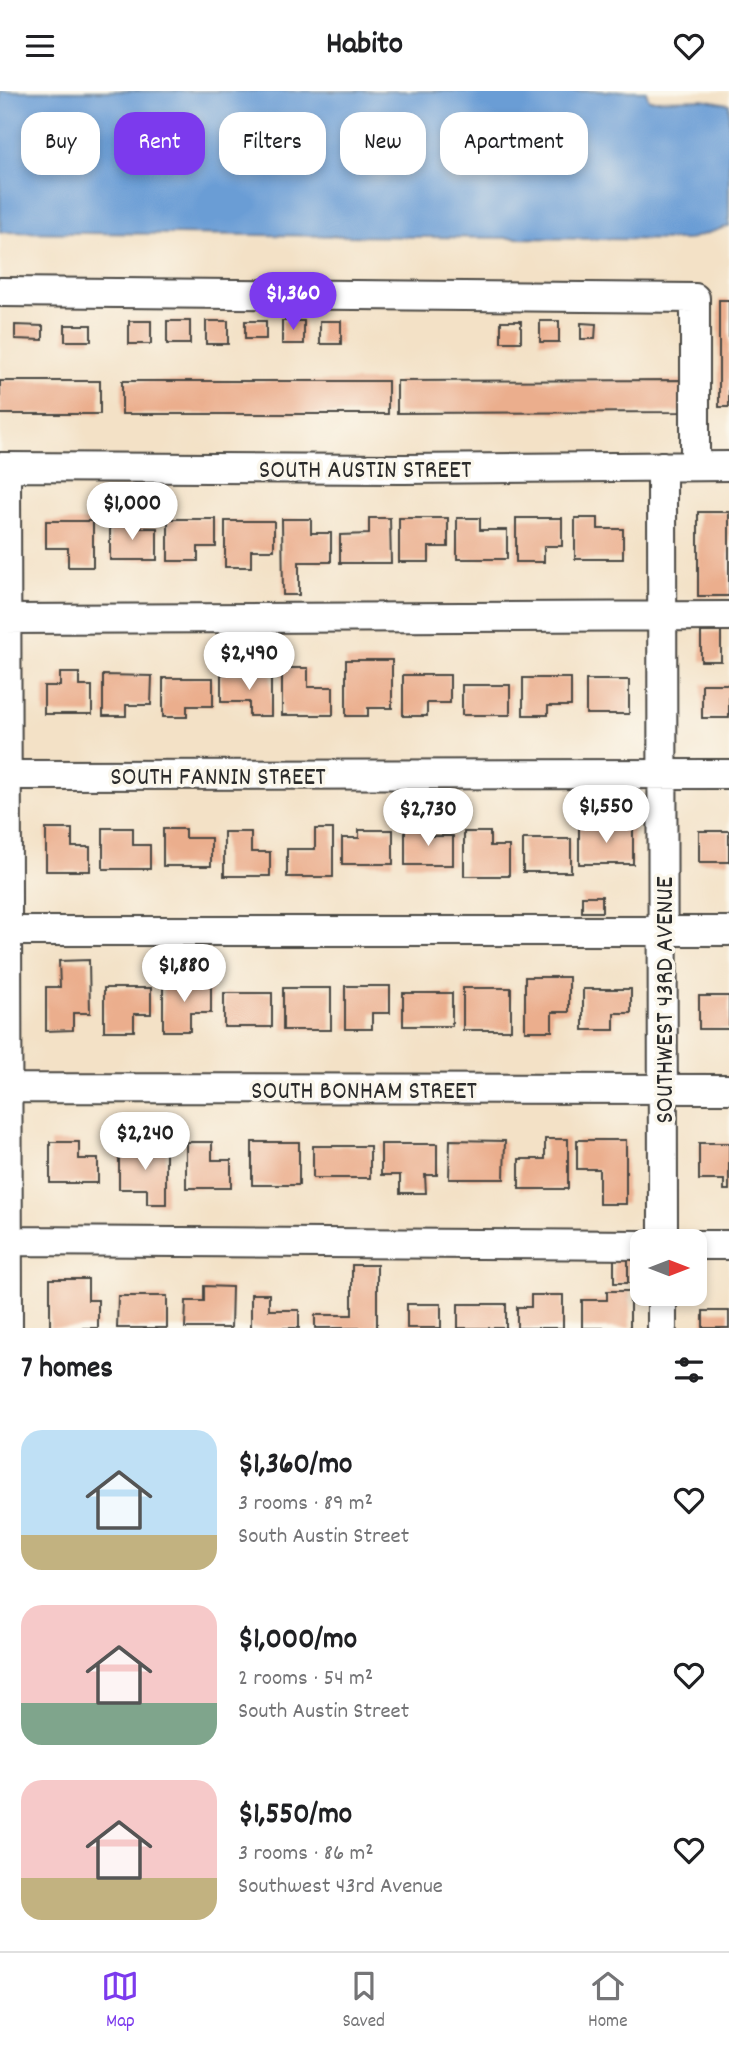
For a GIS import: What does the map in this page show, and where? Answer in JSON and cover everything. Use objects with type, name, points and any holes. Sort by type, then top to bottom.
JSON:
[{"type":"street","points":[[0,292],[695,298],[695,466]]},
{"type":"street","name":"SOUTHWEST 43RD AVENUE","points":[[662,466],[663,1229]]},
{"type":"street","name":"SOUTH AUSTIN STREET","points":[[3,467],[402,470],[729,466]]},
{"type":"street","points":[[3,467],[4,1088],[8,1328]]},
{"type":"street","points":[[3,619],[729,616]]},
{"type":"street","name":"SOUTH FANNIN STREET","points":[[3,775],[729,774]]},
{"type":"street","points":[[4,931],[729,931]]},
{"type":"street","name":"SOUTH BONHAM STREET","points":[[4,1088],[729,1089]]},
{"type":"street","points":[[8,1241],[630,1245]]},
{"type":"street","points":[[707,1245],[729,1245]]},
{"type":"street","points":[[663,1306],[663,1328]]},
{"type":"water","points":[[0,91],[646,91],[649,100],[703,99],[729,104],[729,226],[687,240],[0,232]]},
{"type":"building","points":[[719,300],[729,300],[729,407],[719,407]]},
{"type":"building","points":[[129,321],[151,321],[151,344],[129,344]]},
{"type":"building","points":[[167,321],[190,321],[190,344],[167,344]]},
{"type":"building","points":[[206,321],[228,321],[228,344],[206,344]]},
{"type":"building","points":[[245,321],[266,321],[266,339],[245,339]]},
{"type":"building","points":[[282,321],[304,321],[304,344],[282,344]]},
{"type":"building","points":[[320,321],[341,321],[341,344],[320,344]]},
{"type":"building","points":[[501,321],[521,321],[521,342],[501,342]]},
{"type":"building","points":[[540,321],[559,321],[559,342],[540,342]]},
{"type":"building","points":[[581,323],[596,324],[595,339],[581,339]]},
{"type":"building","points":[[15,325],[43,326],[43,340],[15,339]]},
{"type":"building","points":[[65,325],[91,325],[91,341],[65,341]]},
{"type":"building","points":[[684,380],[684,412],[397,413],[397,381]]},
{"type":"building","points":[[0,381],[100,381],[100,414],[0,414]]},
{"type":"building","points":[[122,381],[388,381],[388,414],[122,414]]},
{"type":"building","points":[[698,512],[729,512],[729,596],[698,596]]},
{"type":"building","points":[[369,518],[390,518],[391,563],[340,563],[340,535],[369,534]]},
{"type":"building","points":[[399,518],[448,518],[448,547],[429,547],[429,562],[399,562]]},
{"type":"building","points":[[457,518],[480,518],[480,530],[507,530],[507,559],[457,559]]},
{"type":"building","points":[[516,518],[562,518],[562,546],[544,546],[544,562],[516,562]]},
{"type":"building","points":[[575,518],[598,518],[598,529],[623,529],[623,559],[575,559]]},
{"type":"building","points":[[168,519],[216,519],[216,547],[198,547],[198,561],[168,561]]},
{"type":"building","points":[[282,519],[311,519],[311,533],[331,533],[331,562],[299,562],[299,595],[283,595]]},
{"type":"building","points":[[110,520],[131,520],[131,528],[157,528],[157,560],[110,560]]},
{"type":"building","points":[[46,521],[93,521],[93,567],[68,567],[68,548],[46,548]]},
{"type":"building","points":[[225,521],[274,521],[274,550],[251,550],[251,567],[225,567]]},
{"type":"building","points":[[701,632],[721,632],[721,661],[701,661]]},
{"type":"building","points":[[346,660],[392,660],[392,708],[368,708],[368,716],[346,716]]},
{"type":"building","points":[[282,668],[308,668],[308,687],[333,687],[333,715],[282,715]]},
{"type":"building","points":[[60,673],[79,673],[79,686],[92,686],[92,714],[44,714],[44,686],[60,686]]},
{"type":"building","points":[[221,674],[271,674],[271,716],[249,716],[249,702],[221,702]]},
{"type":"building","points":[[103,675],[152,676],[151,705],[126,705],[126,716],[103,716]]},
{"type":"building","points":[[403,675],[450,675],[450,703],[427,703],[427,716],[403,716]]},
{"type":"building","points":[[163,678],[213,678],[213,706],[187,706],[187,717],[163,717]]},
{"type":"building","points":[[523,678],[571,678],[571,706],[548,706],[548,715],[523,715]]},
{"type":"building","points":[[586,680],[629,680],[629,714],[586,714]]},
{"type":"building","points":[[702,684],[729,684],[729,718],[702,718]]},
{"type":"building","points":[[462,685],[510,685],[510,715],[462,715]]},
{"type":"building","points":[[579,827],[633,827],[633,864],[579,864]]},
{"type":"building","points":[[103,828],[133,828],[133,845],[150,845],[150,869],[103,869]]},
{"type":"building","points":[[405,828],[427,828],[427,836],[453,836],[453,865],[405,865]]},
{"type":"building","points":[[46,829],[72,829],[72,847],[90,847],[90,871],[46,871]]},
{"type":"building","points":[[163,829],[185,829],[185,838],[211,838],[211,866],[163,866]]},
{"type":"building","points":[[315,829],[333,829],[333,877],[287,877],[287,849],[315,849]]},
{"type":"building","points":[[359,830],[393,830],[393,864],[342,864],[342,838],[359,838]]},
{"type":"building","points":[[699,831],[729,831],[729,862],[699,862]]},
{"type":"building","points":[[224,832],[251,832],[251,852],[270,852],[270,876],[224,876]]},
{"type":"building","points":[[464,832],[490,832],[490,846],[509,846],[509,876],[464,876]]},
{"type":"building","points":[[523,839],[571,839],[571,872],[523,872]]},
{"type":"building","points":[[582,896],[602,896],[602,912],[582,912]]},
{"type":"building","points":[[89,960],[90,1013],[73,1013],[73,1030],[46,1031],[46,987],[60,987],[59,961]]},
{"type":"building","points":[[525,977],[569,977],[569,1012],[552,1012],[552,1031],[525,1031]]},
{"type":"building","points":[[163,983],[211,983],[211,1013],[190,1013],[190,1031],[163,1031]]},
{"type":"building","points":[[345,986],[390,986],[390,1013],[372,1013],[372,1029],[345,1029]]},
{"type":"building","points":[[104,988],[151,988],[151,1014],[134,1014],[134,1031],[104,1031]]},
{"type":"building","points":[[283,988],[331,988],[331,1030],[283,1030]]},
{"type":"building","points":[[463,988],[511,988],[511,1030],[463,1030]]},
{"type":"building","points":[[583,989],[631,989],[631,1013],[614,1013],[614,1030],[583,1030]]},
{"type":"building","points":[[224,993],[272,993],[272,1027],[224,1027]]},
{"type":"building","points":[[403,993],[452,993],[452,1026],[403,1026]]},
{"type":"building","points":[[699,996],[729,996],[729,1029],[699,1029]]},
{"type":"building","points":[[545,1139],[568,1139],[568,1189],[519,1189],[519,1159],[545,1159]]},
{"type":"building","points":[[450,1140],[505,1141],[504,1179],[449,1179]]},
{"type":"building","points":[[577,1140],[626,1140],[626,1204],[599,1204],[599,1169],[577,1169]]},
{"type":"building","points":[[50,1142],[79,1142],[79,1159],[98,1159],[98,1183],[50,1183]]},
{"type":"building","points":[[186,1142],[212,1142],[212,1160],[231,1160],[231,1188],[186,1188]]},
{"type":"building","points":[[252,1142],[299,1142],[299,1185],[252,1185]]},
{"type":"building","points":[[699,1143],[729,1143],[729,1190],[724,1190],[724,1180],[699,1180]]},
{"type":"building","points":[[381,1144],[437,1144],[437,1175],[425,1175],[426,1193],[400,1193],[400,1175],[381,1175]]},
{"type":"building","points":[[135,1145],[166,1145],[166,1204],[147,1204],[147,1189],[119,1189],[119,1152],[135,1152]]},
{"type":"building","points":[[313,1146],[370,1146],[370,1178],[313,1178]]},
{"type":"building","points":[[614,1255],[628,1255],[628,1283],[614,1283]]},
{"type":"building","points":[[352,1265],[377,1265],[377,1328],[315,1328],[315,1315],[352,1315]]},
{"type":"building","points":[[50,1279],[88,1279],[88,1300],[98,1300],[98,1328],[50,1328]]},
{"type":"building","points":[[204,1286],[232,1287],[231,1328],[185,1328],[186,1301],[204,1301]]},
{"type":"building","points":[[607,1291],[630,1291],[630,1328],[582,1328],[582,1300],[607,1300]]},
{"type":"building","points":[[251,1294],[269,1294],[269,1310],[299,1310],[299,1328],[251,1328]]},
{"type":"building","points":[[531,1295],[563,1295],[563,1328],[517,1328],[517,1307],[531,1307]]},
{"type":"building","points":[[118,1296],[167,1296],[167,1328],[117,1328]]},
{"type":"building","points":[[407,1304],[441,1304],[441,1328],[407,1328]]},
{"type":"building","points":[[458,1304],[506,1304],[506,1328],[458,1328]]},
{"type":"building","points":[[703,1311],[729,1311],[729,1328],[703,1328]]}]
